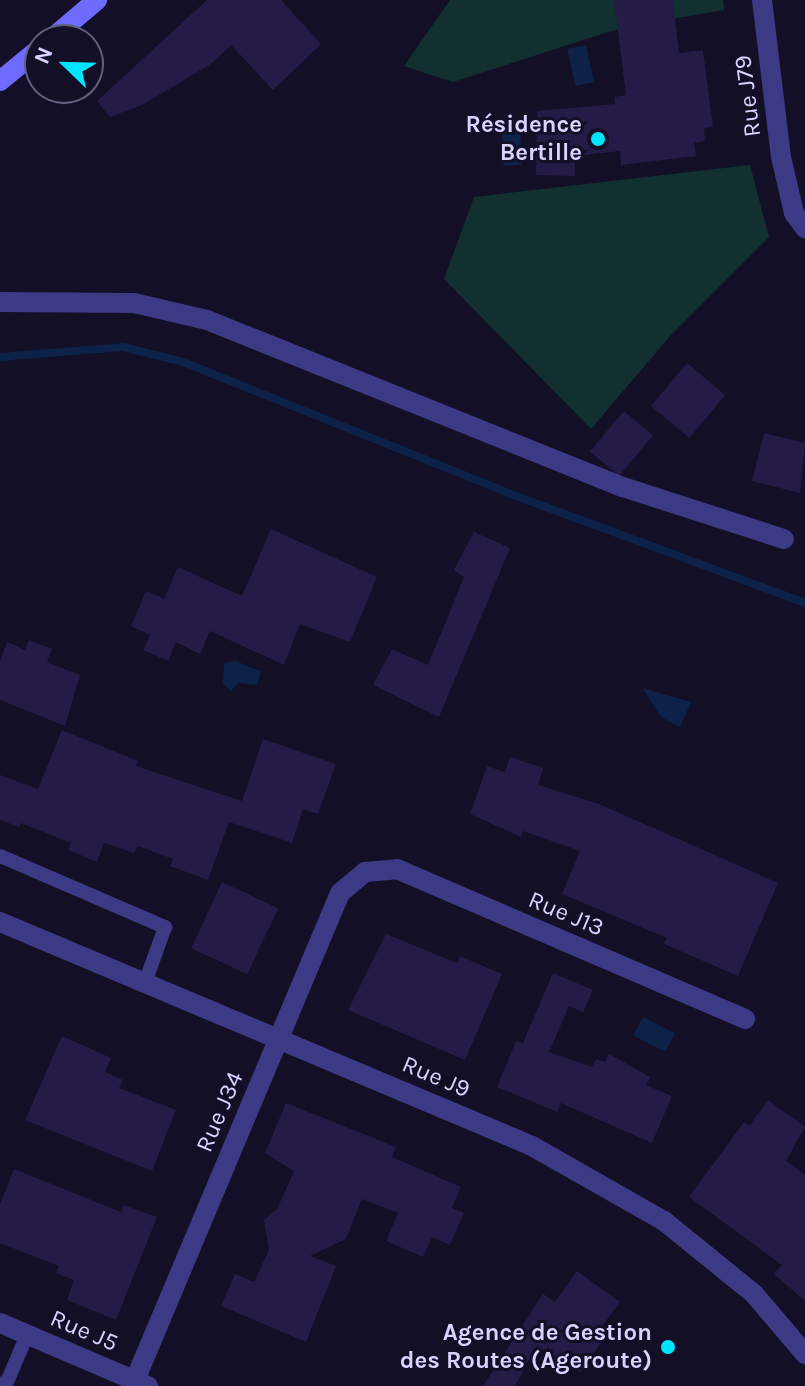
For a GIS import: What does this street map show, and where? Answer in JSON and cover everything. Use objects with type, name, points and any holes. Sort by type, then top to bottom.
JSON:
[{"type":"street","points":[[69,24],[97,0]]},
{"type":"street","name":"Rue J79","points":[[762,0],[781,157],[794,213],[805,228]]},
{"type":"street","points":[[0,81],[24,61]]},
{"type":"street","points":[[0,302],[134,303],[207,320],[623,487],[784,539]]},
{"type":"street","name":"Rue J13","points":[[365,872],[397,869],[745,1019]]},
{"type":"street","name":"Rue J34","points":[[141,1383],[340,893],[365,872]]},
{"type":"street","name":"Rue J9","points":[[0,922],[532,1146],[664,1221],[754,1294],[805,1354]]},
{"type":"street","name":"Rue J5","points":[[0,1323],[141,1383]]},
{"type":"lane","points":[[0,856],[165,927],[145,983]]},
{"type":"lane","points":[[0,1384],[7,1382],[27,1335]]},
{"type":"green space","points":[[450,0],[723,0],[724,10],[621,28],[453,82],[404,66]]},
{"type":"green space","points":[[750,165],[769,237],[670,336],[591,429],[444,279],[474,197]]},
{"type":"water","points":[[586,45],[594,82],[575,86],[567,49]]},
{"type":"water","points":[[520,127],[521,165],[503,166],[502,128]]},
{"type":"water","points":[[236,661],[261,672],[257,685],[238,683],[231,691],[223,683],[224,663]]},
{"type":"water","points":[[642,688],[691,702],[680,727],[661,717]]},
{"type":"water","points":[[643,1017],[675,1033],[666,1052],[633,1036]]},
{"type":"building","points":[[207,0],[281,0],[321,44],[273,90],[231,45],[211,64],[142,105],[110,117],[99,104],[104,104],[104,95]]},
{"type":"building","points":[[614,0],[673,0],[679,53],[703,50],[713,127],[704,128],[705,141],[694,143],[696,156],[621,165],[620,151],[575,156],[575,176],[536,175],[537,111],[615,104],[614,97],[626,95]]},
{"type":"building","points":[[687,363],[725,395],[689,438],[651,406]]},
{"type":"building","points":[[624,411],[653,435],[619,476],[590,452]]},
{"type":"building","points":[[764,433],[805,443],[800,493],[752,481]]},
{"type":"building","points":[[271,529],[377,577],[350,642],[300,624],[284,665],[210,631],[200,654],[176,642],[168,661],[143,650],[150,635],[131,626],[146,591],[164,599],[178,567],[242,596]]},
{"type":"building","points":[[474,532],[510,548],[439,717],[373,685],[392,649],[428,665],[464,577],[454,570]]},
{"type":"building","points":[[29,640],[52,649],[47,662],[80,675],[65,726],[0,700],[0,661],[7,642],[25,650]]},
{"type":"building","points":[[62,730],[138,761],[136,766],[242,801],[263,739],[336,764],[318,814],[303,809],[292,843],[229,822],[208,880],[170,866],[173,859],[138,846],[134,853],[104,843],[97,862],[68,850],[71,843],[21,823],[19,827],[0,820],[0,775],[38,789]]},
{"type":"building","points":[[510,757],[543,768],[538,785],[599,804],[778,883],[738,976],[664,944],[667,938],[562,894],[580,851],[523,831],[521,837],[470,814],[487,766],[505,772]]},
{"type":"building","points":[[222,882],[278,908],[247,974],[191,948]]},
{"type":"building","points":[[386,934],[457,963],[460,956],[502,974],[465,1060],[348,1010]]},
{"type":"building","points":[[553,973],[593,990],[583,1012],[569,1006],[549,1052],[592,1067],[596,1059],[605,1062],[609,1054],[650,1077],[646,1085],[672,1096],[652,1143],[561,1103],[557,1112],[497,1087],[516,1041],[523,1043]]},
{"type":"building","points":[[62,1036],[111,1058],[105,1072],[123,1080],[119,1088],[176,1110],[152,1171],[25,1120]]},
{"type":"building","points":[[768,1100],[805,1127],[786,1161],[805,1175],[805,1301],[774,1274],[782,1265],[689,1197],[744,1122],[749,1126]]},
{"type":"building","points":[[286,1103],[396,1147],[392,1157],[461,1187],[452,1208],[464,1213],[450,1245],[432,1237],[423,1257],[386,1241],[398,1213],[362,1199],[346,1239],[310,1256],[336,1266],[306,1342],[221,1306],[235,1274],[254,1282],[269,1250],[264,1220],[277,1209],[294,1171],[265,1153]]},
{"type":"building","points":[[14,1169],[121,1212],[124,1205],[157,1217],[116,1320],[67,1300],[74,1280],[56,1273],[59,1266],[0,1243],[0,1204]]},
{"type":"building","points":[[577,1271],[620,1302],[597,1333],[604,1339],[580,1372],[536,1347],[515,1386],[483,1386],[543,1294],[555,1302]]},
{"type":"waterway","points":[[0,357],[123,347],[183,362],[527,500],[805,603]]},
{"type":"place","name":"Résidence Bertille","points":[[598,139]]},
{"type":"place","name":"Agence de Gestion des Routes (Ageroute)","points":[[668,1347]]}]
